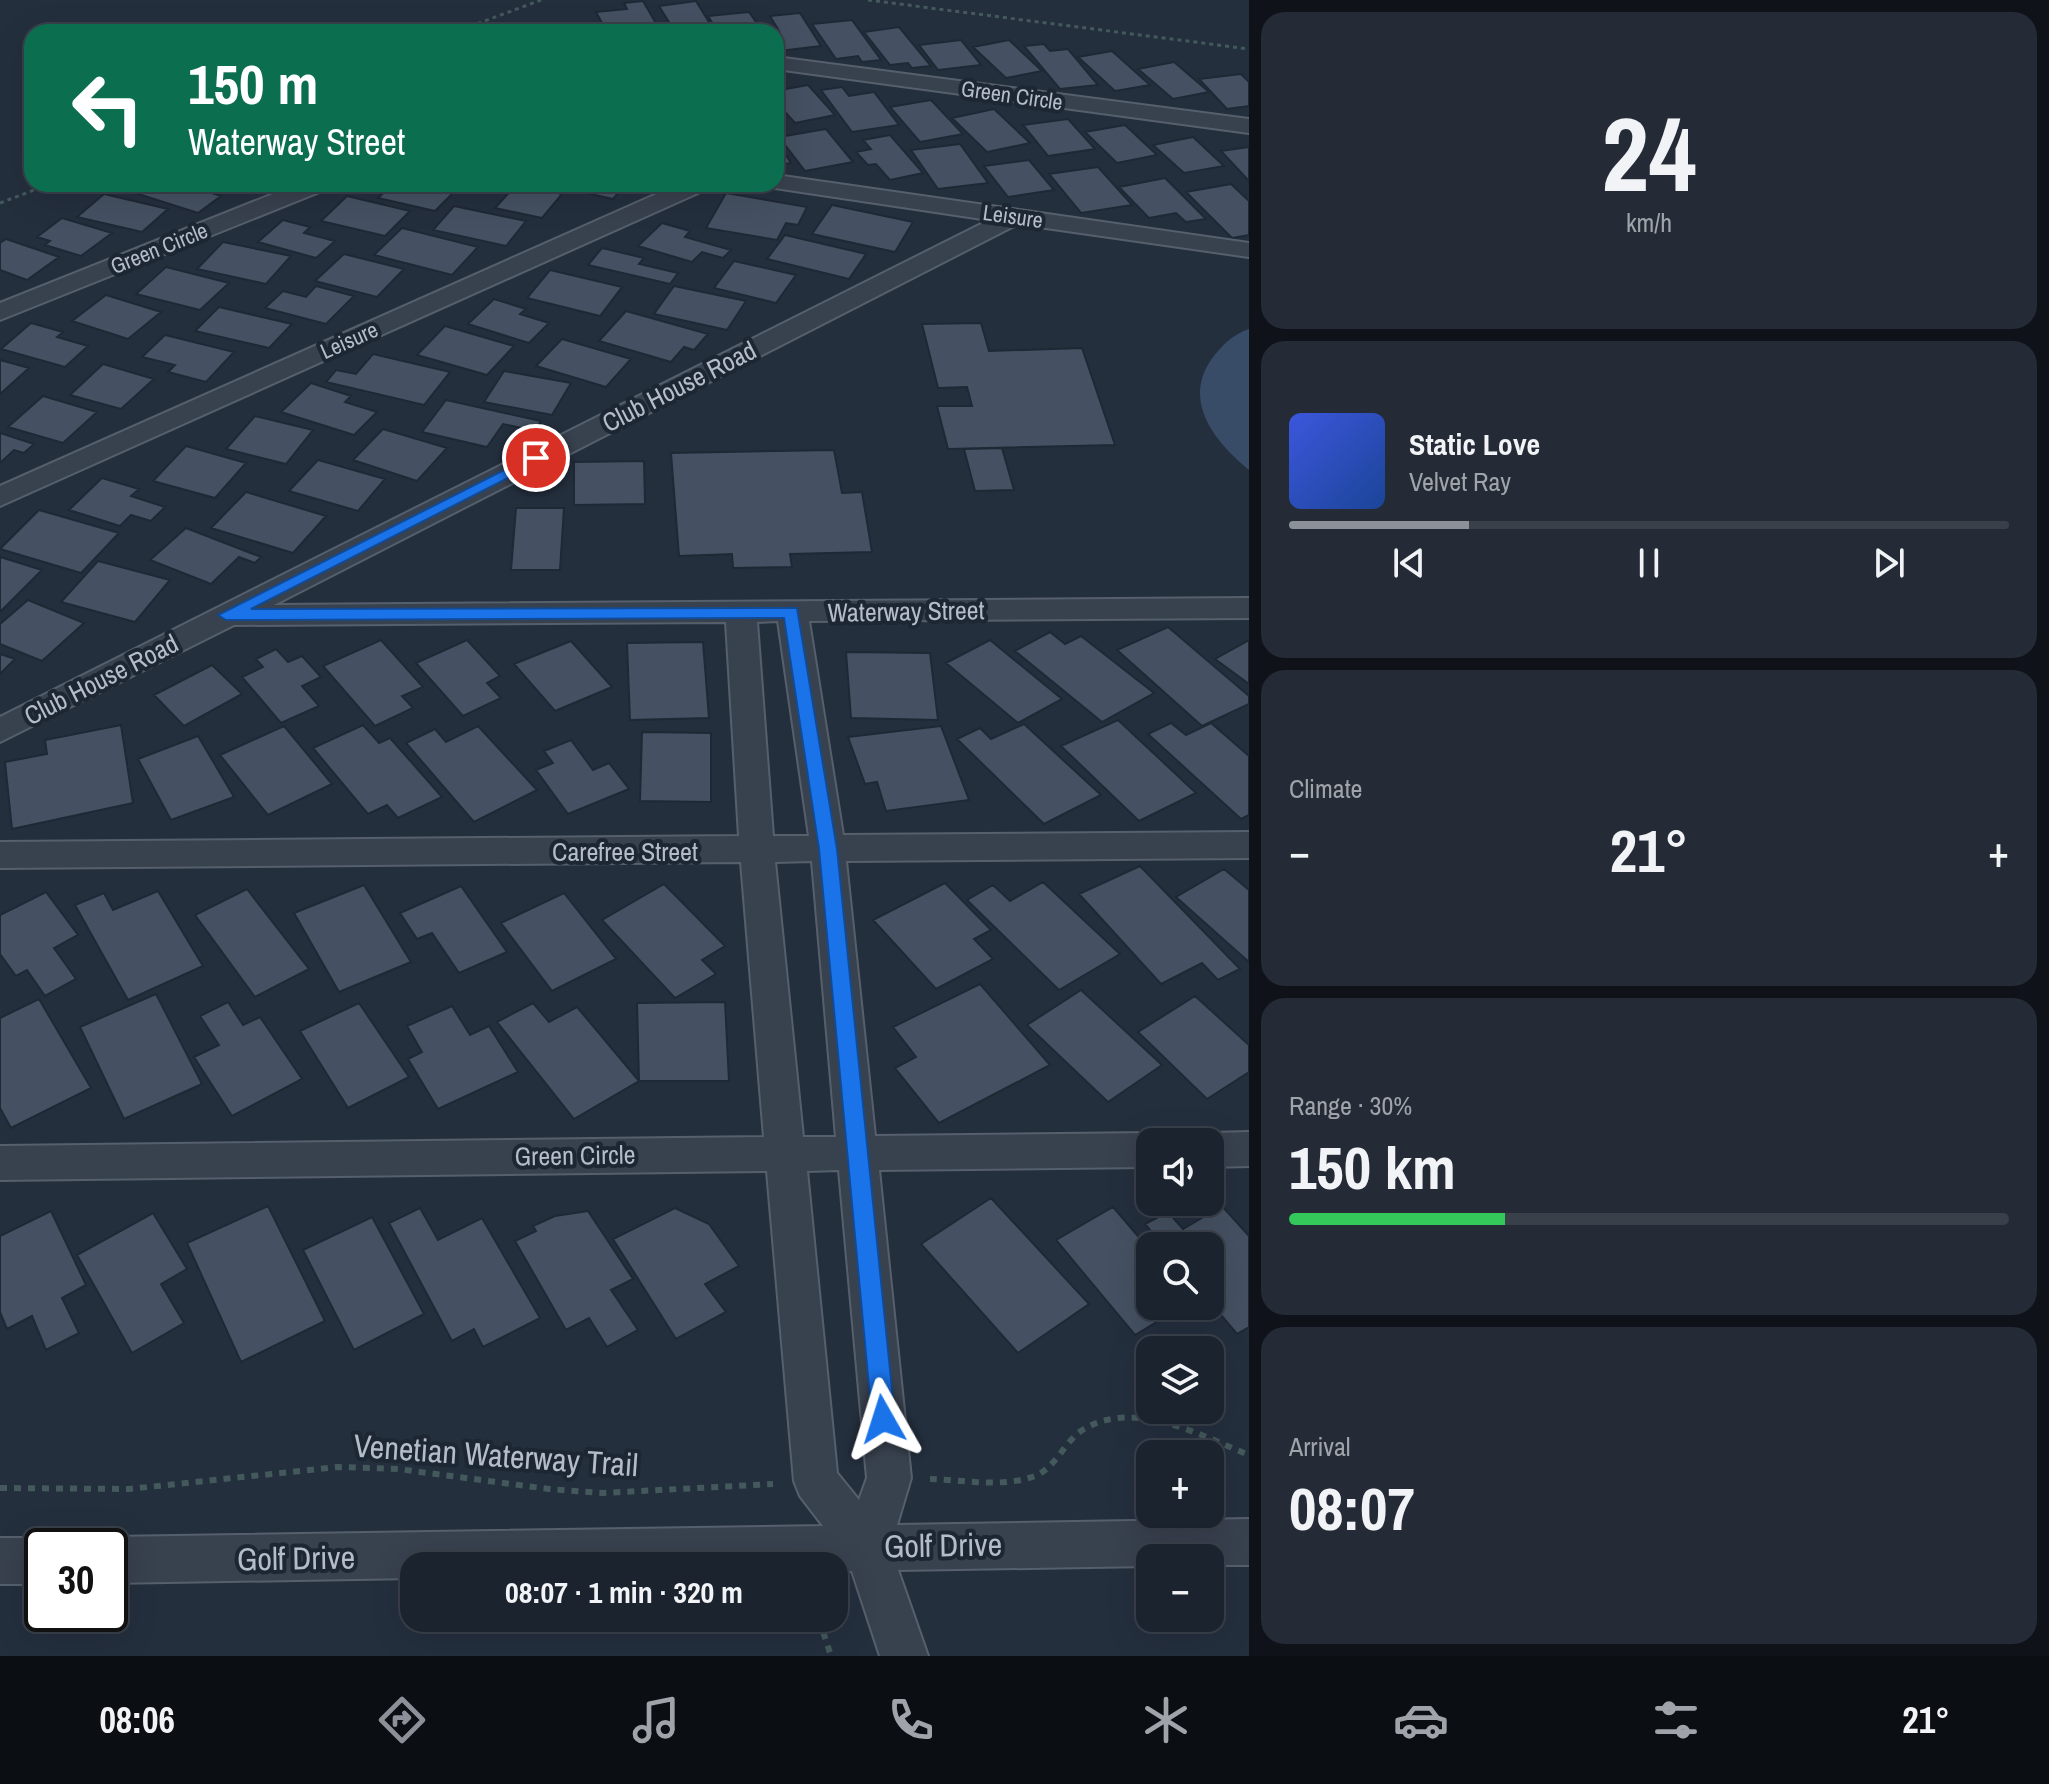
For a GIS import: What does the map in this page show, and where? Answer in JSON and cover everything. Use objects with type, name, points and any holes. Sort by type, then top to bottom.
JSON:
[{"type":"street","name":"Green Circle","points":[[784,64],[1249,126]]},
{"type":"street","name":"Leisure","points":[[784,183],[1249,250]]},
{"type":"street","name":"Green Circle","points":[[0,312],[299,192]]},
{"type":"street","name":"Leisure","points":[[0,497],[681,192]]},
{"type":"street","name":"Club House Road","points":[[0,731],[1015,216]]},
{"type":"street","name":"Waterway Street","points":[[226,615],[1249,608]]},
{"type":"street","points":[[741,612],[757,850],[783,1152],[816,1481],[867,1546],[904,1656]]},
{"type":"street","points":[[792,612],[828,849],[889,1478],[867,1546]]},
{"type":"street","name":"Carefree Street","points":[[0,855],[1249,845]]},
{"type":"street","points":[[1224,1150],[1249,1149]]},
{"type":"street","name":"Green Circle","points":[[0,1163],[1136,1150]]},
{"type":"street","name":"Golf Drive","points":[[128,1560],[1249,1542]]},
{"type":"street","points":[[0,1561],[24,1561]]},
{"type":"path","points":[[476,24],[541,0]]},
{"type":"path","points":[[868,0],[1249,49]]},
{"type":"path","points":[[0,203],[29,192]]},
{"type":"path","points":[[889,1478],[1020,1480],[1038,1475],[1077,1434],[1100,1422],[1115,1419],[1167,1423],[1249,1455]]},
{"type":"path","name":"Venetian Waterway Trail","points":[[0,1488],[68,1491],[118,1489],[337,1467],[419,1471],[609,1494],[816,1481]]},
{"type":"path","points":[[823,1632],[831,1656]]},
{"type":"water","points":[[1249,329],[1249,470],[1215,434],[1207,421],[1200,391],[1211,360],[1232,338]]},
{"type":"building","points":[[643,1],[656,24],[603,24],[596,12],[627,9],[624,3]]},
{"type":"building","points":[[696,1],[710,24],[670,24],[659,6]]},
{"type":"building","points":[[749,12],[757,24],[713,24],[708,16]]},
{"type":"building","points":[[800,13],[821,46],[784,50],[784,24],[775,24],[770,16]]},
{"type":"building","points":[[852,20],[881,60],[862,62],[858,56],[836,59],[812,24]]},
{"type":"building","points":[[899,27],[931,66],[912,68],[908,63],[890,65],[864,32]]},
{"type":"building","points":[[961,40],[981,65],[938,70],[919,45]]},
{"type":"building","points":[[1009,40],[1042,71],[1006,78],[973,47]]},
{"type":"building","points":[[1044,44],[1050,51],[1068,49],[1098,85],[1060,89],[1024,46]]},
{"type":"building","points":[[1112,51],[1150,85],[1115,91],[1078,57]]},
{"type":"building","points":[[1174,62],[1209,92],[1173,99],[1138,69]]},
{"type":"building","points":[[1241,74],[1249,82],[1249,106],[1227,109],[1199,79]]},
{"type":"building","points":[[808,85],[835,115],[795,123],[784,111],[784,88]]},
{"type":"building","points":[[842,87],[849,96],[874,92],[899,125],[852,132],[821,90]]},
{"type":"building","points":[[931,100],[963,134],[920,142],[890,107]]},
{"type":"building","points":[[994,109],[1030,143],[987,152],[952,118]]},
{"type":"building","points":[[1068,119],[1095,149],[1048,156],[1023,125]]},
{"type":"building","points":[[1125,125],[1157,155],[1117,163],[1085,132]]},
{"type":"building","points":[[826,129],[853,162],[805,171],[784,144],[784,136]]},
{"type":"building","points":[[890,135],[923,173],[890,180],[876,164],[868,165],[856,152],[871,149],[863,140]]},
{"type":"building","points":[[1193,137],[1224,166],[1184,173],[1153,145]]},
{"type":"building","points":[[960,144],[988,183],[938,189],[911,150]]},
{"type":"building","points":[[1249,147],[1249,181],[1221,151]]},
{"type":"building","points":[[784,152],[791,163],[784,164]]},
{"type":"building","points":[[1029,160],[1054,190],[1008,197],[984,166]]},
{"type":"building","points":[[1098,167],[1132,205],[1081,213],[1049,174]]},
{"type":"building","points":[[1165,178],[1206,219],[1186,222],[1176,213],[1149,218],[1119,187]]},
{"type":"building","points":[[1231,184],[1249,201],[1249,235],[1232,238],[1186,192]]},
{"type":"building","points":[[209,192],[221,196],[198,213],[135,193]]},
{"type":"building","points":[[384,192],[454,192],[435,211],[378,198]]},
{"type":"building","points":[[510,192],[562,194],[542,218],[495,208]]},
{"type":"building","points":[[582,192],[619,192],[613,199]]},
{"type":"building","points":[[726,193],[807,207],[798,225],[786,223],[777,240],[706,228]]},
{"type":"building","points":[[104,194],[168,209],[142,232],[77,217]]},
{"type":"building","points":[[347,196],[410,211],[385,236],[321,221]]},
{"type":"building","points":[[832,205],[913,222],[895,252],[812,234]]},
{"type":"building","points":[[454,206],[526,221],[506,246],[433,230]]},
{"type":"building","points":[[62,218],[112,233],[81,256],[45,245],[50,241],[37,237]]},
{"type":"building","points":[[283,220],[310,227],[304,233],[335,241],[316,258],[258,242]]},
{"type":"building","points":[[662,223],[690,231],[685,237],[731,250],[723,258],[702,252],[692,262],[638,246]]},
{"type":"building","points":[[402,228],[478,247],[452,275],[374,255]]},
{"type":"building","points":[[785,235],[866,254],[849,279],[767,259]]},
{"type":"building","points":[[6,239],[59,257],[27,280],[0,270],[0,243]]},
{"type":"building","points":[[223,242],[291,256],[266,284],[197,269]]},
{"type":"building","points":[[602,248],[644,258],[639,264],[678,273],[670,284],[588,265]]},
{"type":"building","points":[[344,254],[404,269],[377,297],[315,281]]},
{"type":"building","points":[[734,261],[796,275],[776,303],[714,288]]},
{"type":"building","points":[[166,267],[229,283],[200,310],[136,294]]},
{"type":"building","points":[[550,270],[622,287],[600,316],[527,298]]},
{"type":"building","points":[[316,286],[354,296],[326,324],[265,308],[283,291],[306,297]]},
{"type":"building","points":[[674,286],[746,301],[727,330],[654,314]]},
{"type":"building","points":[[106,295],[161,312],[128,339],[72,321]]},
{"type":"building","points":[[494,299],[526,309],[520,314],[549,323],[529,343],[468,324]]},
{"type":"building","points":[[219,307],[292,324],[269,348],[195,331]]},
{"type":"building","points":[[626,311],[708,334],[694,350],[684,347],[671,362],[599,341]]},
{"type":"building","points":[[31,323],[63,332],[57,337],[88,346],[65,367],[1,349]]},
{"type":"building","points":[[981,323],[989,351],[1082,348],[1115,445],[948,449],[937,406],[972,406],[967,387],[938,388],[922,324]]},
{"type":"building","points":[[445,326],[514,346],[487,375],[417,355]]},
{"type":"building","points":[[165,335],[234,352],[206,382],[168,372],[175,365],[142,357]]},
{"type":"building","points":[[562,339],[631,359],[606,387],[536,366]]},
{"type":"building","points":[[373,354],[450,372],[424,405],[326,382],[336,370],[356,374]]},
{"type":"building","points":[[0,360],[29,368],[0,394]]},
{"type":"building","points":[[103,364],[154,379],[121,409],[70,395]]},
{"type":"building","points":[[504,371],[571,383],[552,415],[484,402]]},
{"type":"building","points":[[311,383],[351,396],[345,402],[377,412],[354,435],[281,412]]},
{"type":"building","points":[[43,396],[97,412],[63,443],[8,427]]},
{"type":"building","points":[[446,400],[541,421],[535,431],[503,424],[487,447],[422,432]]},
{"type":"building","points":[[255,416],[313,430],[286,464],[226,449]]},
{"type":"building","points":[[383,429],[447,448],[417,481],[353,460]]},
{"type":"building","points":[[0,433],[34,444],[24,453],[14,450],[0,463]]},
{"type":"building","points":[[186,446],[246,463],[215,498],[153,481]]},
{"type":"building","points":[[1002,448],[1014,490],[975,491],[964,449]]},
{"type":"building","points":[[834,450],[842,493],[862,492],[872,552],[790,554],[792,567],[733,568],[732,554],[679,556],[671,453]]},
{"type":"building","points":[[318,460],[385,479],[358,511],[289,491]]},
{"type":"building","points":[[644,461],[645,504],[574,505],[574,462]]},
{"type":"building","points":[[102,478],[139,489],[131,496],[165,507],[151,521],[131,515],[120,526],[69,510]]},
{"type":"building","points":[[246,492],[326,516],[293,553],[211,528]]},
{"type":"building","points":[[516,508],[564,508],[560,570],[511,570]]},
{"type":"building","points":[[39,510],[119,533],[81,573],[0,549]]},
{"type":"building","points":[[186,528],[261,557],[255,563],[239,557],[211,584],[150,560]]},
{"type":"building","points":[[0,557],[42,570],[1,611],[0,610]]},
{"type":"building","points":[[98,561],[170,580],[135,622],[61,602]]},
{"type":"building","points":[[28,600],[84,623],[42,661],[0,644],[0,624]]},
{"type":"building","points":[[1168,627],[1249,696],[1249,704],[1202,726],[1117,650]]},
{"type":"building","points":[[1050,632],[1065,644],[1081,636],[1154,693],[1102,722],[1015,651]]},
{"type":"building","points":[[381,640],[423,687],[402,696],[413,708],[375,726],[323,666]]},
{"type":"building","points":[[467,640],[500,676],[487,683],[501,698],[463,716],[416,663]]},
{"type":"building","points":[[990,640],[1062,699],[1018,723],[946,663]]},
{"type":"building","points":[[1249,640],[1249,684],[1215,659]]},
{"type":"building","points":[[571,641],[612,687],[555,711],[514,664]]},
{"type":"building","points":[[703,642],[709,718],[630,720],[627,643]]},
{"type":"building","points":[[276,649],[288,662],[302,656],[321,677],[302,686],[319,706],[281,723],[242,677],[263,667],[256,659]]},
{"type":"building","points":[[846,652],[930,653],[938,720],[851,718]]},
{"type":"building","points":[[0,654],[15,659],[0,674]]},
{"type":"building","points":[[212,665],[242,694],[184,726],[154,695]]},
{"type":"building","points":[[1118,720],[1196,793],[1139,821],[1061,746]]},
{"type":"building","points":[[1171,723],[1186,735],[1211,723],[1249,756],[1249,815],[1241,819],[1148,734]]},
{"type":"building","points":[[1024,724],[1101,795],[1044,824],[957,739],[980,728],[991,739]]},
{"type":"building","points":[[121,725],[133,803],[12,829],[5,762],[47,754],[45,740]]},
{"type":"building","points":[[363,725],[379,743],[390,738],[442,797],[398,818],[387,805],[368,814],[313,748]]},
{"type":"building","points":[[284,726],[332,784],[268,815],[220,755]]},
{"type":"building","points":[[478,726],[537,790],[474,822],[406,743],[435,729],[446,742]]},
{"type":"building","points":[[941,726],[969,800],[886,811],[877,782],[865,784],[848,737]]},
{"type":"building","points":[[642,732],[711,733],[711,802],[640,801]]},
{"type":"building","points":[[198,736],[234,797],[171,820],[138,759]]},
{"type":"building","points":[[571,740],[593,770],[609,763],[629,789],[568,814],[536,770],[553,763],[544,751]]},
{"type":"building","points":[[1140,866],[1240,969],[1218,980],[1202,963],[1161,984],[1079,894]]},
{"type":"building","points":[[1224,869],[1249,890],[1249,962],[1176,897]]},
{"type":"building","points":[[1043,882],[1120,954],[1059,990],[967,900],[993,885],[1010,901]]},
{"type":"building","points":[[945,883],[991,930],[974,939],[993,959],[936,989],[873,920]]},
{"type":"building","points":[[664,884],[725,946],[702,960],[716,974],[675,998],[602,920]]},
{"type":"building","points":[[364,885],[411,962],[339,992],[294,913]]},
{"type":"building","points":[[461,886],[507,952],[459,973],[432,933],[417,939],[400,913]]},
{"type":"building","points":[[247,889],[309,969],[255,997],[195,915]]},
{"type":"building","points":[[158,891],[203,966],[128,1000],[75,905],[104,893],[113,910]]},
{"type":"building","points":[[46,892],[78,935],[54,948],[76,979],[45,996],[27,970],[16,976],[0,954],[0,915]]},
{"type":"building","points":[[564,893],[616,959],[552,991],[501,923]]},
{"type":"building","points":[[980,984],[1050,1065],[939,1123],[895,1068],[916,1057],[893,1027]]},
{"type":"building","points":[[1081,990],[1162,1065],[1108,1102],[1027,1025]]},
{"type":"building","points":[[156,994],[202,1084],[124,1119],[80,1027]]},
{"type":"building","points":[[1195,996],[1249,1045],[1249,1072],[1207,1099],[1138,1032]]},
{"type":"building","points":[[39,999],[91,1088],[11,1128],[0,1108],[0,1018]]},
{"type":"building","points":[[228,1002],[243,1025],[260,1017],[302,1079],[232,1116],[194,1057],[219,1045],[200,1016]]},
{"type":"building","points":[[725,1002],[729,1081],[639,1081],[637,1003]]},
{"type":"building","points":[[359,1003],[409,1077],[348,1108],[300,1031]]},
{"type":"building","points":[[533,1003],[549,1022],[577,1007],[639,1081],[574,1119],[497,1022]]},
{"type":"building","points":[[452,1006],[470,1035],[489,1026],[518,1072],[438,1109],[408,1059],[422,1052],[407,1026]]},
{"type":"building","points":[[991,1198],[1089,1304],[1018,1353],[921,1244]]},
{"type":"building","points":[[268,1206],[325,1321],[241,1362],[187,1243]]},
{"type":"building","points":[[1113,1207],[1136,1234],[1136,1320],[1160,1320],[1135,1335],[1056,1240]]},
{"type":"building","points":[[420,1208],[438,1240],[482,1218],[540,1318],[483,1347],[474,1329],[452,1341],[389,1223]]},
{"type":"building","points":[[675,1208],[709,1224],[739,1266],[705,1284],[726,1312],[676,1339],[613,1239]]},
{"type":"building","points":[[1224,1208],[1249,1236],[1249,1327],[1237,1334],[1224,1319],[1224,1232],[1152,1232],[1145,1224],[1160,1216],[1172,1216],[1183,1229],[1205,1216],[1224,1216]]},
{"type":"building","points":[[51,1211],[86,1285],[62,1298],[79,1333],[46,1350],[32,1316],[7,1329],[0,1312],[0,1236]]},
{"type":"building","points":[[588,1211],[633,1279],[611,1290],[638,1330],[607,1347],[589,1318],[566,1330],[515,1241],[536,1231],[533,1226],[555,1216]]},
{"type":"building","points":[[153,1213],[187,1269],[161,1284],[184,1323],[132,1353],[77,1255]]},
{"type":"building","points":[[372,1217],[424,1314],[354,1350],[303,1250]]},
{"type":"route","points":[[536,458],[226,615],[792,612],[828,849],[883,1419]]}]
